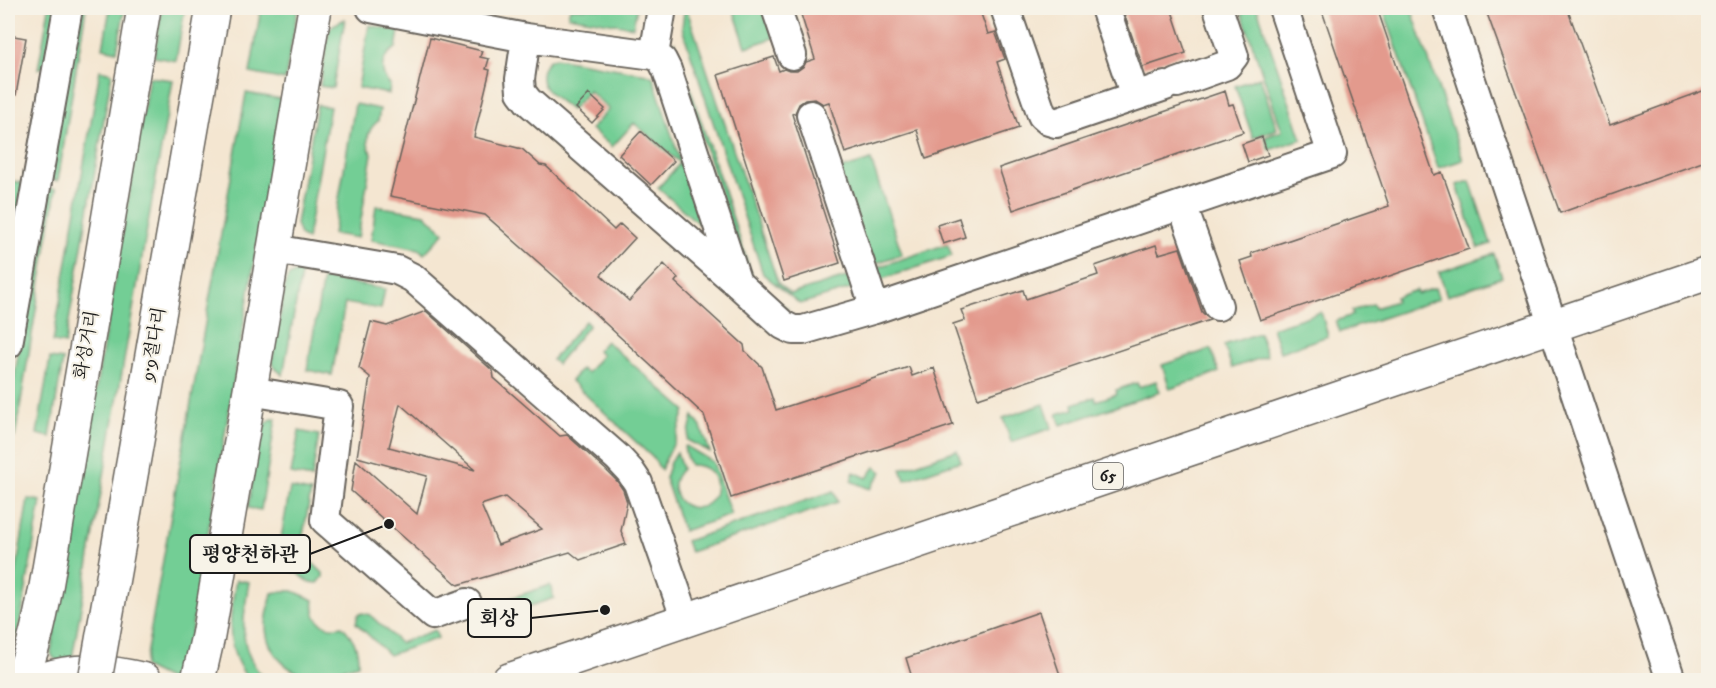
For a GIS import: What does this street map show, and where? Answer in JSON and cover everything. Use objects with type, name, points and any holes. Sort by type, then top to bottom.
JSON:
[{"type":"main road","name":"화성거리","points":[[21,681],[38,632],[144,8]]},
{"type":"main road","name":"9·9절다리","points":[[96,681],[213,8]]},
{"type":"main road","name":"9·9절다리","points":[[118,681],[235,8]]},
{"type":"main road","points":[[198,681],[208,636],[315,8]]},
{"type":"main road","name":"65","points":[[509,681],[557,673],[686,620],[1708,273]]},
{"type":"main road","points":[[41,681],[71,672],[98,671],[123,674],[145,681]]},
{"type":"street","points":[[8,344],[68,8]]},
{"type":"street","points":[[371,8],[526,38],[654,55],[662,60],[737,283]]},
{"type":"street","points":[[654,55],[662,8]]},
{"type":"street","points":[[776,8],[792,56]]},
{"type":"street","points":[[1005,8],[1042,115],[1056,123],[1227,66],[1234,56],[1218,8]]},
{"type":"street","points":[[1105,8],[1135,96]]},
{"type":"street","points":[[526,38],[520,80],[521,92],[528,101],[783,325],[793,330],[803,330],[875,309],[1332,153],[1283,8]]},
{"type":"street","points":[[1447,8],[1671,681]]},
{"type":"street","points":[[811,115],[875,309]]},
{"type":"street","points":[[1182,205],[1218,306]]},
{"type":"street","points":[[274,249],[406,273],[618,458],[638,483],[686,620]]},
{"type":"street","points":[[250,391],[339,406],[325,520],[433,615],[467,603]]},
{"type":"green space","points":[[49,8],[59,8],[47,66],[38,69]]},
{"type":"green space","points":[[76,8],[86,8],[58,181],[47,179]]},
{"type":"green space","points":[[110,8],[125,8],[117,51],[103,48]]},
{"type":"green space","points":[[162,8],[185,8],[176,61],[154,57]]},
{"type":"green space","points":[[261,8],[298,8],[285,80],[250,73]]},
{"type":"green space","points":[[570,8],[637,8],[633,27],[568,16]]},
{"type":"green space","points":[[733,8],[763,8],[774,38],[746,47]]},
{"type":"green space","points":[[1240,8],[1257,8],[1302,139],[1269,150],[1265,137],[1282,131]]},
{"type":"green space","points":[[1383,8],[1411,8],[1463,160],[1438,168]]},
{"type":"green space","points":[[687,10],[778,283],[791,294],[853,275],[857,287],[800,304],[763,274],[682,28],[684,11]]},
{"type":"green space","points":[[345,19],[333,88],[320,86],[329,30],[333,25]]},
{"type":"green space","points":[[369,25],[399,31],[396,48],[387,55],[383,65],[384,75],[390,85],[389,94],[358,88]]},
{"type":"green space","points":[[675,42],[752,276],[762,288],[788,309],[781,310],[748,278],[671,43]]},
{"type":"green space","points":[[551,59],[647,74],[653,77],[701,226],[658,188],[680,163],[634,123],[612,147],[591,129],[609,109],[589,91],[571,110],[546,89],[542,78],[543,69]]},
{"type":"green space","points":[[100,70],[112,73],[65,344],[53,342]]},
{"type":"green space","points":[[149,77],[173,80],[72,659],[57,661],[51,652]]},
{"type":"green space","points":[[1260,77],[1277,129],[1253,138],[1235,86]]},
{"type":"green space","points":[[246,93],[282,99],[184,674],[181,680],[170,680],[144,667]]},
{"type":"green space","points":[[355,104],[380,109],[378,121],[368,137],[368,145],[372,154],[358,238],[333,234]]},
{"type":"green space","points":[[317,105],[330,107],[307,240],[300,235],[296,224]]},
{"type":"green space","points":[[871,160],[902,254],[871,265],[839,170]]},
{"type":"green space","points":[[8,180],[23,183],[15,228],[8,231],[10,200],[8,199]]},
{"type":"green space","points":[[1470,181],[1491,244],[1478,248],[1457,185]]},
{"type":"green space","points":[[46,187],[56,189],[15,437],[8,435],[8,378],[14,379]]},
{"type":"green space","points":[[376,206],[425,214],[444,233],[424,254],[419,249],[371,240]]},
{"type":"green space","points":[[948,245],[952,256],[876,281],[872,269]]},
{"type":"green space","points":[[1494,254],[1502,277],[1447,296],[1439,272]]},
{"type":"green space","points":[[302,269],[283,375],[274,367],[272,361],[286,281],[289,276]]},
{"type":"green space","points":[[323,278],[385,289],[381,309],[345,303],[332,375],[307,370]]},
{"type":"green space","points":[[1435,288],[1439,299],[1340,332],[1336,321],[1353,315],[1352,311],[1373,304],[1375,308],[1396,301],[1395,297],[1416,290],[1417,294]]},
{"type":"green space","points":[[1321,312],[1328,336],[1280,352],[1272,328]]},
{"type":"green space","points":[[585,321],[589,325],[557,364],[552,360]]},
{"type":"green space","points":[[1259,333],[1267,356],[1232,368],[1224,345]]},
{"type":"green space","points":[[606,341],[685,410],[675,441],[661,470],[653,458],[571,381],[581,369],[587,373],[602,355],[597,351]]},
{"type":"green space","points":[[1211,349],[1219,372],[1170,389],[1162,365]]},
{"type":"green space","points":[[50,358],[63,360],[50,437],[37,434]]},
{"type":"green space","points":[[1156,381],[1160,392],[1061,425],[1057,414],[1074,409],[1073,404],[1095,397],[1096,401],[1117,394],[1116,390],[1137,383],[1139,387]]},
{"type":"green space","points":[[1044,404],[1052,428],[1011,442],[1003,418]]},
{"type":"green space","points":[[693,416],[701,427],[710,452],[687,440]]},
{"type":"green space","points":[[276,418],[261,510],[248,508],[261,428]]},
{"type":"green space","points":[[299,431],[319,435],[312,478],[291,474]]},
{"type":"green space","points":[[686,446],[713,462],[731,515],[683,531],[665,478],[670,462],[677,452],[682,469],[676,478],[674,488],[681,502],[690,507],[700,507],[708,503],[716,488],[715,480],[710,472],[702,467],[690,465],[684,447]]},
{"type":"green space","points":[[957,450],[961,461],[905,480],[901,469]]},
{"type":"green space","points":[[875,467],[882,472],[870,489],[851,481],[854,472],[867,478]]},
{"type":"green space","points":[[290,488],[311,492],[300,551],[323,573],[318,583],[309,582],[299,574],[276,566]]},
{"type":"green space","points":[[834,491],[838,502],[690,552],[686,541]]},
{"type":"green space","points":[[28,499],[41,501],[20,624],[8,657],[8,621]]},
{"type":"green space","points":[[236,580],[249,582],[244,622],[246,646],[256,669],[266,680],[249,680],[235,656],[230,632]]},
{"type":"green space","points":[[550,585],[554,598],[491,619],[487,606]]},
{"type":"green space","points":[[293,591],[314,600],[317,618],[324,625],[342,626],[354,643],[358,664],[327,673],[307,675],[289,668],[281,661],[270,645],[266,626],[272,593]]},
{"type":"green space","points":[[362,613],[370,615],[400,643],[435,630],[438,638],[389,655],[356,623],[358,615]]},
{"type":"building","points":[[799,8],[979,8],[988,34],[996,32],[1005,59],[997,62],[1019,128],[926,159],[917,130],[845,153],[829,102],[823,104],[815,99],[805,100],[792,114],[840,263],[784,281],[718,75],[774,57],[779,71],[784,69],[797,71],[806,62],[815,59]]},
{"type":"building","points":[[1122,8],[1171,8],[1186,53],[1143,67]]},
{"type":"building","points":[[1321,8],[1377,8],[1434,175],[1442,172],[1469,249],[1260,320],[1240,261],[1252,257],[1251,253],[1389,206]]},
{"type":"building","points":[[1485,8],[1567,8],[1610,125],[1708,89],[1708,160],[1560,213]]},
{"type":"building","points":[[8,35],[26,38],[16,95],[8,94]]},
{"type":"building","points":[[430,38],[482,51],[480,57],[489,59],[486,69],[490,70],[474,137],[522,149],[540,165],[546,166],[614,230],[620,224],[635,238],[601,275],[629,301],[664,264],[678,278],[675,282],[744,345],[745,351],[762,367],[776,410],[909,367],[912,376],[934,368],[953,425],[731,498],[704,415],[485,215],[390,196]]},
{"type":"building","points":[[1225,91],[1229,105],[1233,104],[1243,132],[1013,210],[999,168]]},
{"type":"building","points":[[589,94],[605,109],[592,123],[576,108]]},
{"type":"building","points":[[641,131],[674,161],[651,185],[619,155]]},
{"type":"building","points":[[1262,137],[1268,155],[1248,162],[1242,144]]},
{"type":"building","points":[[959,218],[965,237],[943,244],[937,225]]},
{"type":"building","points":[[1156,245],[1159,254],[1180,248],[1202,312],[1210,320],[978,398],[953,324],[965,320],[961,310],[1023,290],[1026,299],[1098,275],[1095,266]]},
{"type":"building","points":[[426,311],[493,371],[494,378],[560,436],[567,435],[606,470],[623,490],[627,502],[621,531],[626,544],[580,560],[570,552],[458,585],[351,491],[356,460],[417,514],[427,476],[357,457],[370,377],[359,368],[371,322],[387,326]],"holes":[[[400,404],[475,470],[389,447]],[[505,497],[542,529],[498,545],[481,505]]]},
{"type":"building","points":[[1039,612],[1062,681],[913,681],[906,658]]},
{"type":"place","name":"평양천하관","points":[[389,524]]},
{"type":"place","name":"회상","points":[[605,610]]}]
